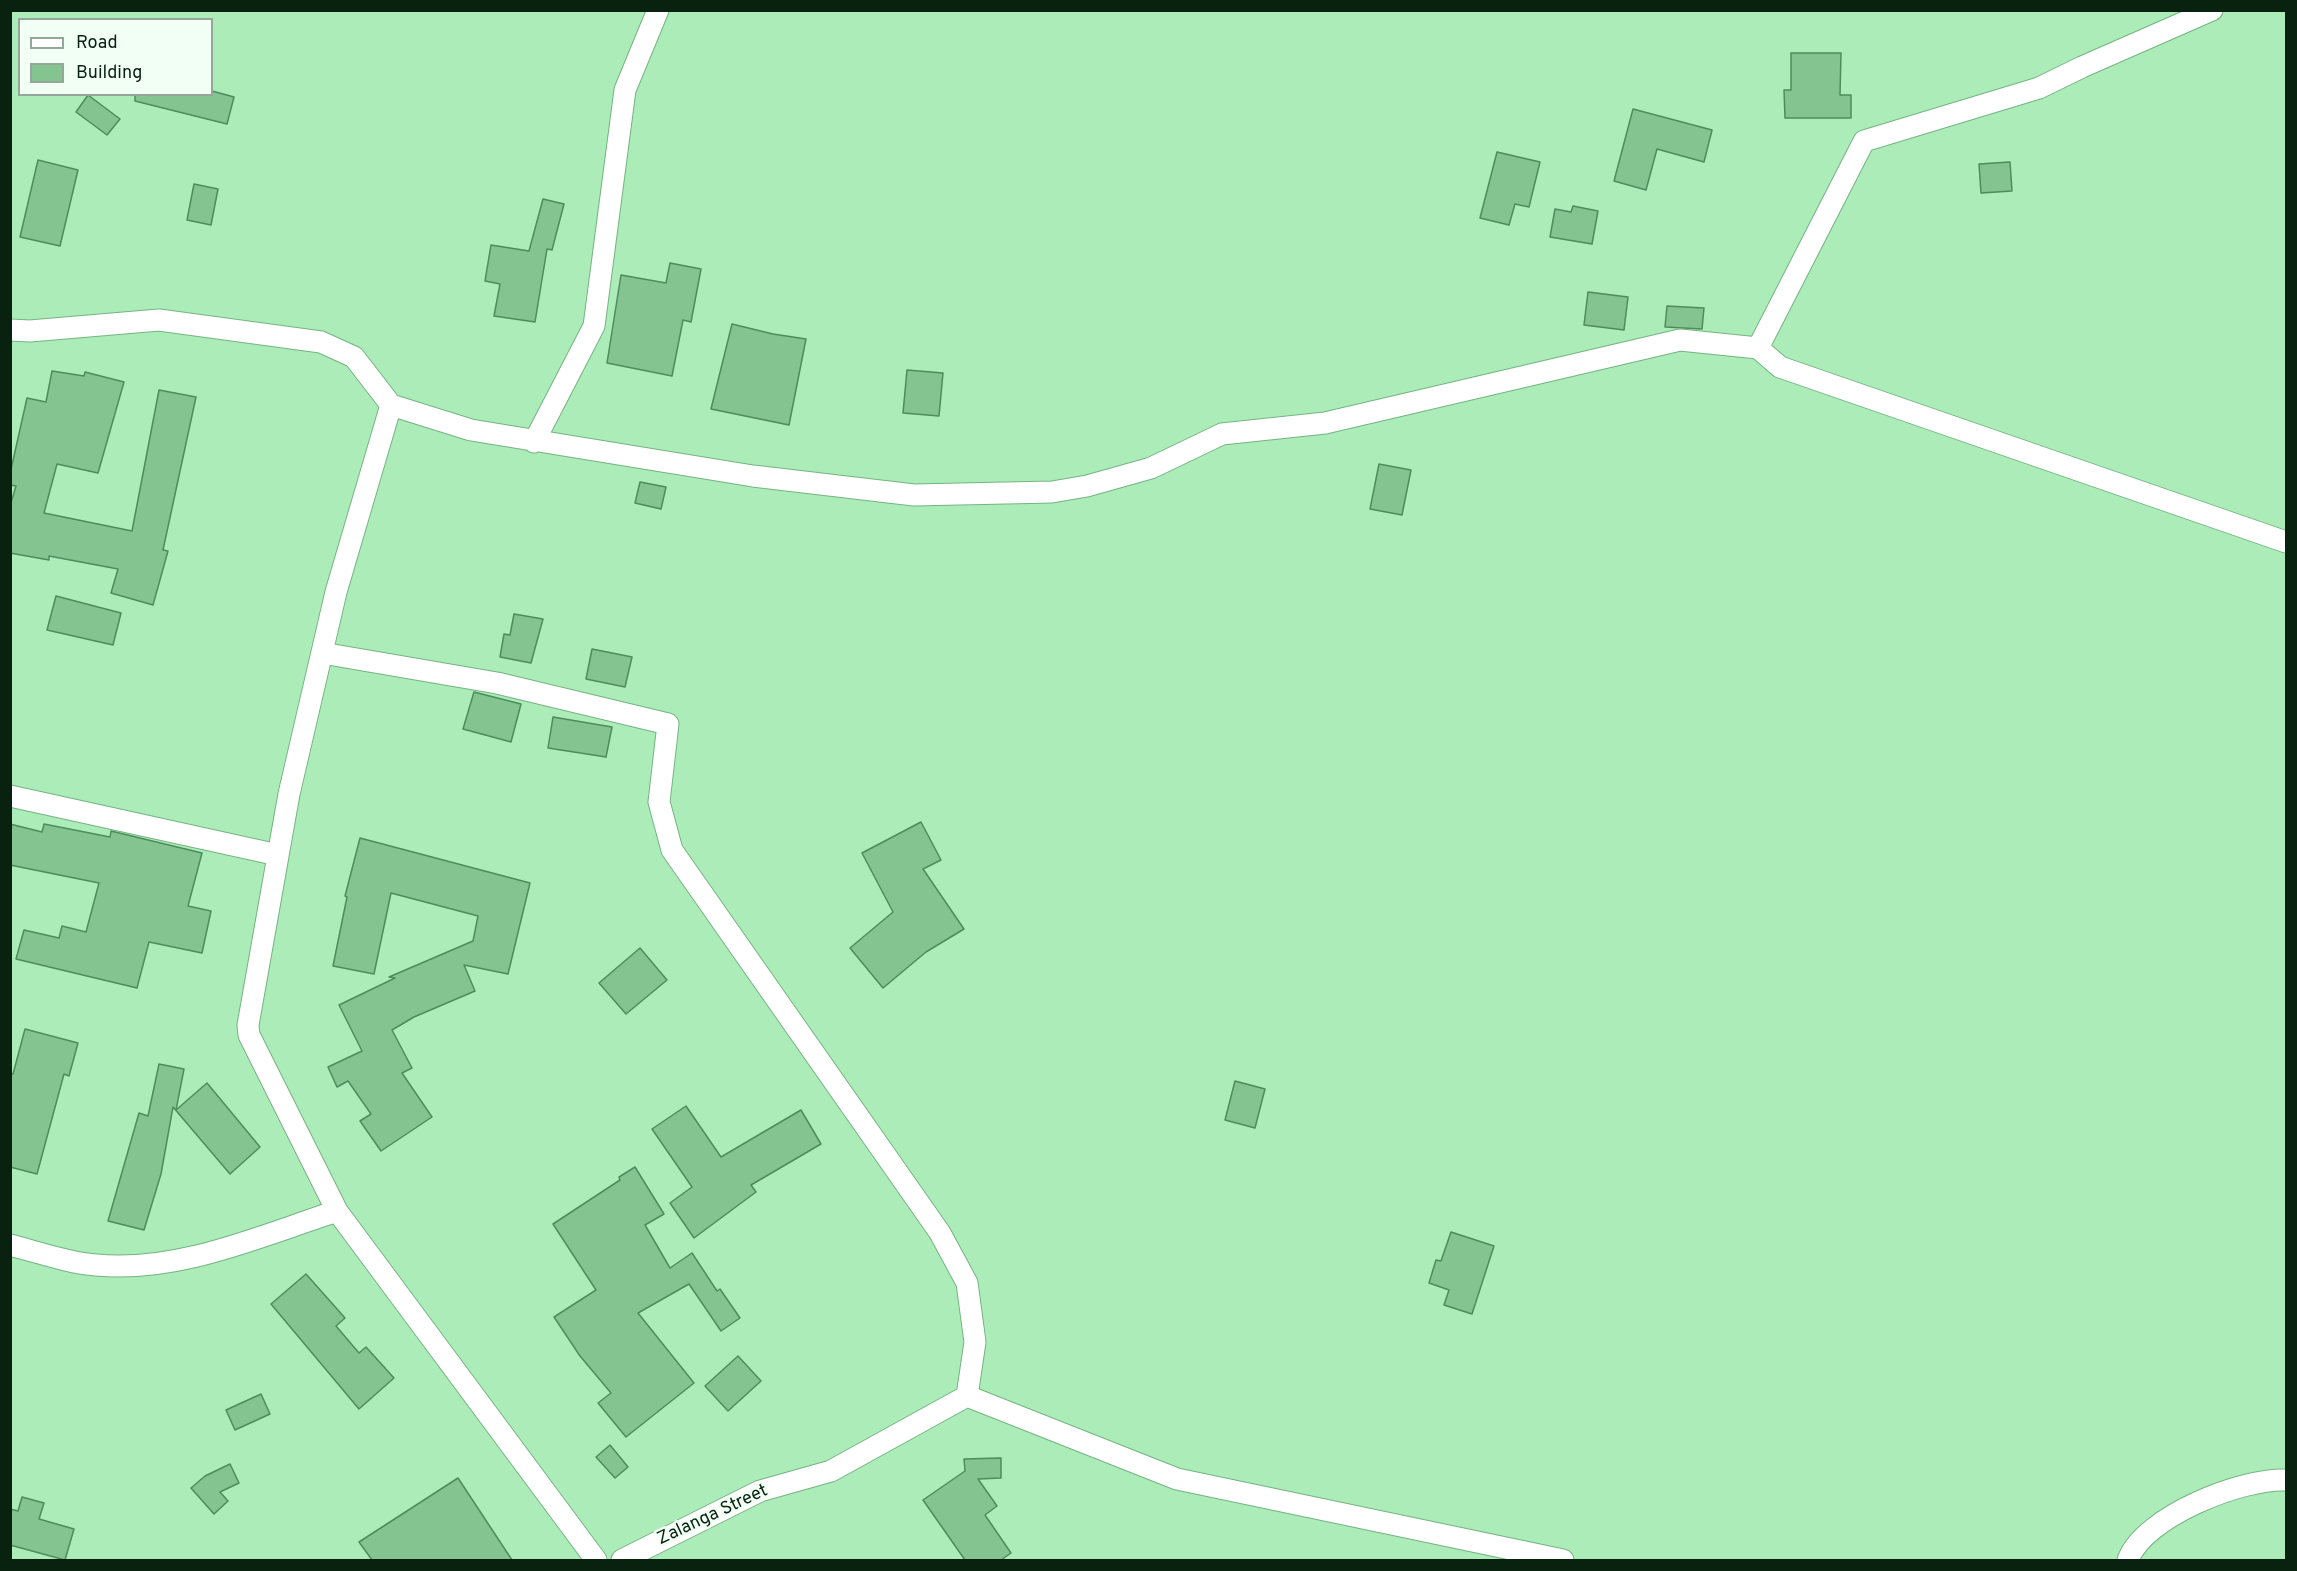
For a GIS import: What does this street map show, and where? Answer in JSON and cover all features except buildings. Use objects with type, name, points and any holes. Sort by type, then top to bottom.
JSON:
[{"type":"street","points":[[534,442],[594,326],[625,90],[658,10]]},
{"type":"street","points":[[1758,348],[1864,141],[2039,88],[2212,10]]},
{"type":"street","points":[[10,330],[30,331],[159,320],[321,342],[354,357],[391,405],[471,430],[753,476],[914,495],[1052,492],[1087,486],[1151,468],[1222,434],[1325,423],[1680,340],[1758,348],[1780,367],[2286,542]]},
{"type":"street","points":[[391,405],[336,592],[289,794],[248,1025],[249,1035],[337,1211],[596,1560]]},
{"type":"street","points":[[322,653],[497,683],[668,723],[659,802],[672,850],[940,1233],[967,1283],[975,1342],[967,1396],[1177,1479],[1563,1560]]},
{"type":"street","points":[[10,796],[278,855]]},
{"type":"street","points":[[10,1245],[94,1265],[132,1267],[212,1252],[337,1211]]},
{"type":"street","name":"Zalanga Street","points":[[622,1560],[760,1491],[831,1471],[967,1396]]},
{"type":"street","points":[[2128,1560],[2143,1538],[2182,1509],[2248,1482],[2286,1480]]}]
